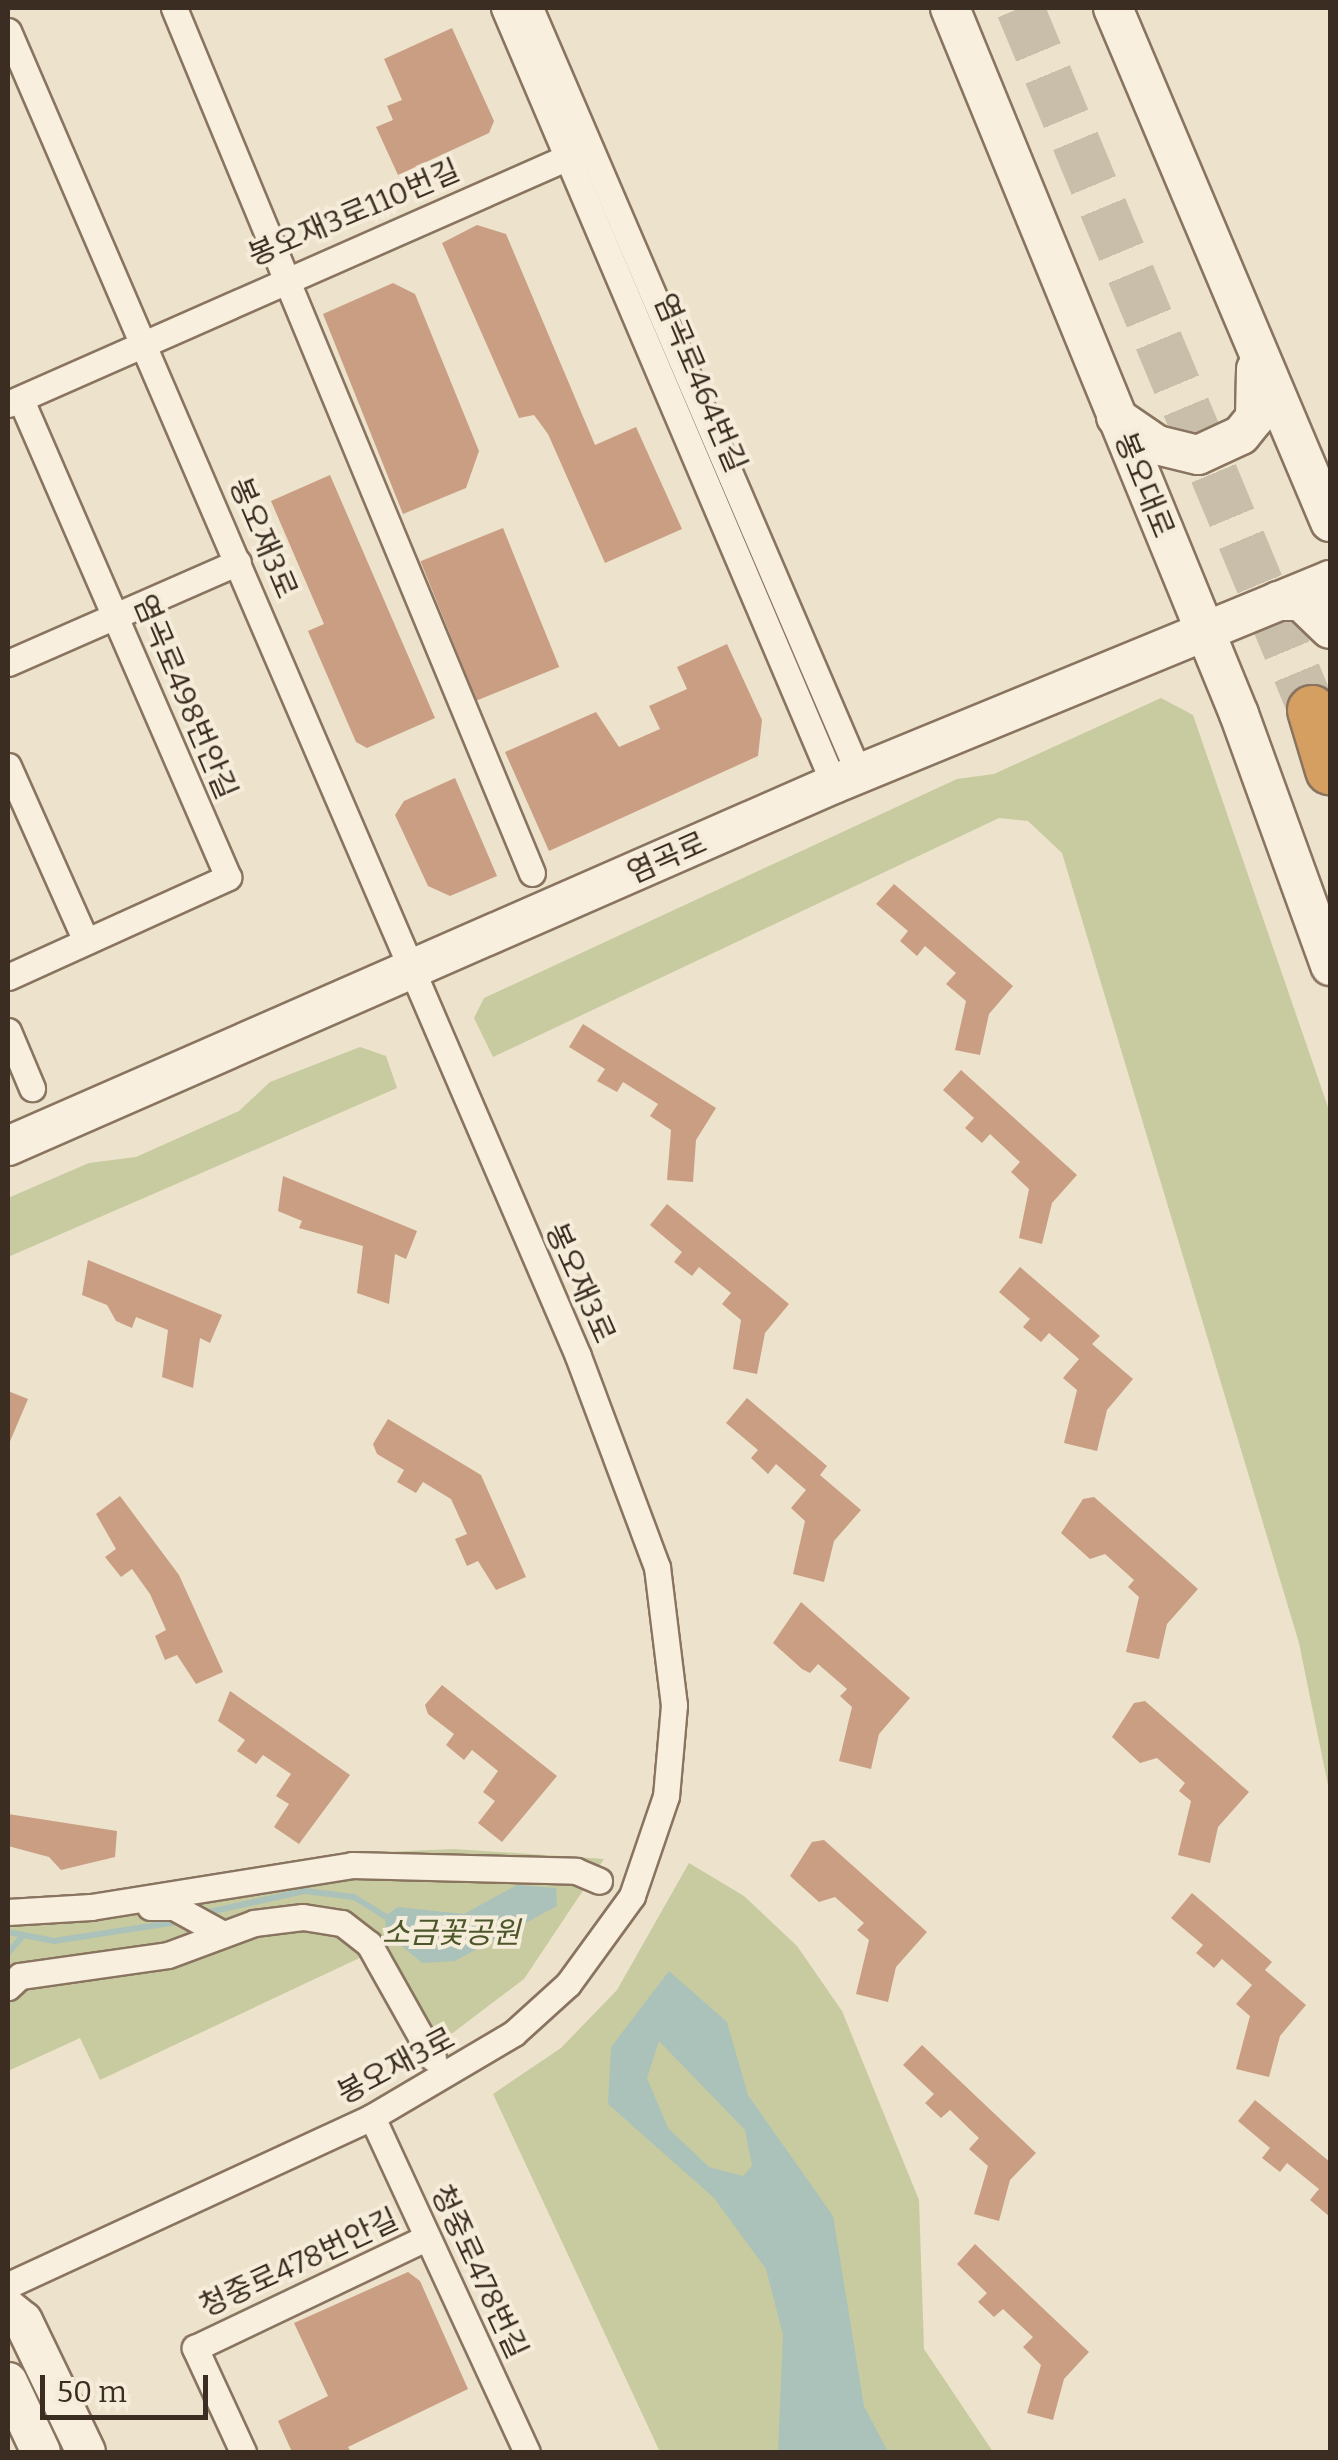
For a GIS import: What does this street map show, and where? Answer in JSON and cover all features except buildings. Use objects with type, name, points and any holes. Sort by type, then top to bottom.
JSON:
[{"type":"highway","points":[[1312,710],[1330,770]]},
{"type":"main road","name":"봉오대로","points":[[950,8],[1204,632],[1330,966]]},
{"type":"main road","points":[[1113,8],[1330,522]]},
{"type":"main road","points":[[1116,416],[1177,454],[1220,447],[1255,418],[1253,346]]},
{"type":"main road","name":"염곡로","points":[[8,1146],[846,779],[1330,580]]},
{"type":"main road","points":[[1278,601],[1301,601],[1330,629]]},
{"type":"main road","points":[[8,2309],[22,2320],[86,2452]]},
{"type":"main road","points":[[8,2382],[41,2452]]},
{"type":"street","points":[[174,8],[290,276],[394,549],[532,873]]},
{"type":"street","name":"염곡로464번길","points":[[504,8],[581,152],[838,724],[846,779]]},
{"type":"street","name":"염곡로464번길","points":[[530,8],[581,152],[814,737],[846,779]]},
{"type":"street","name":"봉오재3로","points":[[8,31],[238,562],[407,972],[640,1516],[666,1611],[674,1705],[666,1796],[646,1864],[609,1933],[514,2033],[372,2117],[8,2286]]},
{"type":"street","name":"봉오재3로110번길","points":[[14,402],[143,339],[581,152]]},
{"type":"street","name":"염곡로498번안길","points":[[8,976],[228,878],[114,616],[14,402]]},
{"type":"street","points":[[8,663],[238,562]]},
{"type":"street","points":[[814,737],[830,742],[838,724]]},
{"type":"street","points":[[8,766],[86,941]]},
{"type":"street","points":[[8,1031],[32,1088]]},
{"type":"street","points":[[91,1907],[352,1865],[576,1871],[599,1881]]},
{"type":"street","points":[[8,1912],[174,1907],[223,1934]]},
{"type":"street","points":[[8,1987],[20,1976],[112,1968],[223,1934],[303,1917],[342,1923],[369,1944],[433,2058]]},
{"type":"street","name":"청중로478번길","points":[[372,2117],[527,2452]]},
{"type":"street","name":"청중로478번안길","points":[[243,2452],[195,2348],[426,2238]]},
{"type":"green space","points":[[1161,698],[1193,715],[1330,1113],[1330,1795],[1299,1643],[1062,853],[1028,821],[999,818],[493,1057],[474,1018],[484,998],[957,779],[994,774]]},
{"type":"green space","points":[[360,1047],[386,1056],[397,1088],[8,1257],[8,1198],[89,1163],[136,1157],[239,1111],[270,1082]]},
{"type":"green space","name":"소금꽃공원","points":[[454,1849],[604,1859],[524,1979],[417,2060],[368,1954],[100,2080],[80,2038],[8,2071],[8,1903],[34,1906],[362,1853]]},
{"type":"green space","points":[[689,1863],[744,1896],[797,1946],[842,2011],[919,2200],[924,2349],[993,2452],[660,2452],[493,2094],[561,2048],[617,1990]]},
{"type":"water","points":[[517,1885],[556,1888],[557,1906],[455,1961],[422,1963],[386,1933],[385,1916],[398,1907],[464,1914]]},
{"type":"water","points":[[669,1971],[727,2022],[748,2095],[833,2216],[864,2406],[888,2452],[778,2452],[783,2335],[766,2269],[714,2198],[608,2104],[611,2047]],"holes":[[[659,2041],[745,2130],[752,2166],[743,2176],[709,2167],[668,2128],[647,2078]]]},
{"type":"waterway","points":[[200,1914],[305,1891],[354,1897],[385,1916]]},
{"type":"waterway","points":[[8,1932],[54,1941],[183,1921]]},
{"type":"waterway","points":[[8,1953],[23,1936]]},
{"type":"tunnel","points":[[1020,8],[1312,710]]}]
